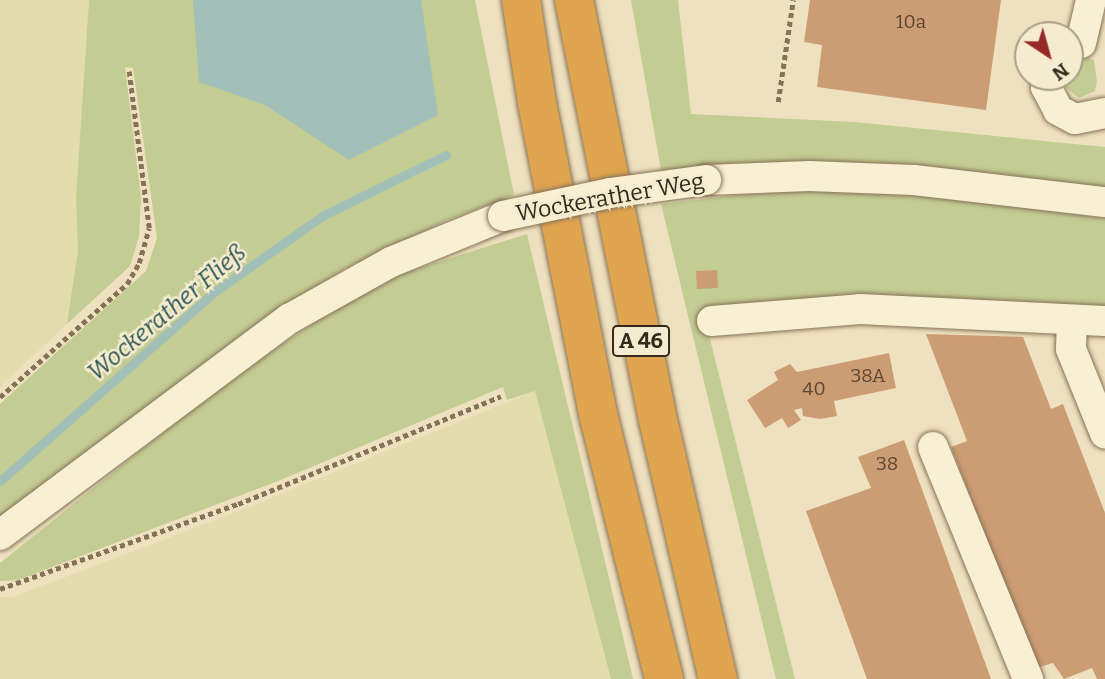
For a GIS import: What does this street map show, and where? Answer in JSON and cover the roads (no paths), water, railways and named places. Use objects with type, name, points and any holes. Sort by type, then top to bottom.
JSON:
[{"type":"highway","name":"A 46","points":[[521,0],[537,103],[598,418],[664,679]]},
{"type":"highway","name":"A 46","points":[[574,0],[659,424],[718,679]]},
{"type":"street","points":[[1085,47],[1091,0]]},
{"type":"street","points":[[1048,91],[1058,110],[1075,119],[1105,113]]},
{"type":"street","name":"Wockerather Weg","points":[[0,535],[289,319],[391,262],[503,216],[611,193],[706,180],[809,176],[914,180],[1105,202]]},
{"type":"street","points":[[712,321],[860,309],[1105,321]]},
{"type":"street","points":[[1072,320],[1071,349],[1105,433]]},
{"type":"street","points":[[933,447],[1028,679]]},
{"type":"water","points":[[193,0],[421,0],[438,115],[349,160],[265,105],[199,82]]},
{"type":"waterway","name":"Wockerather Fließ","points":[[0,481],[213,293],[322,216],[446,155]]}]
